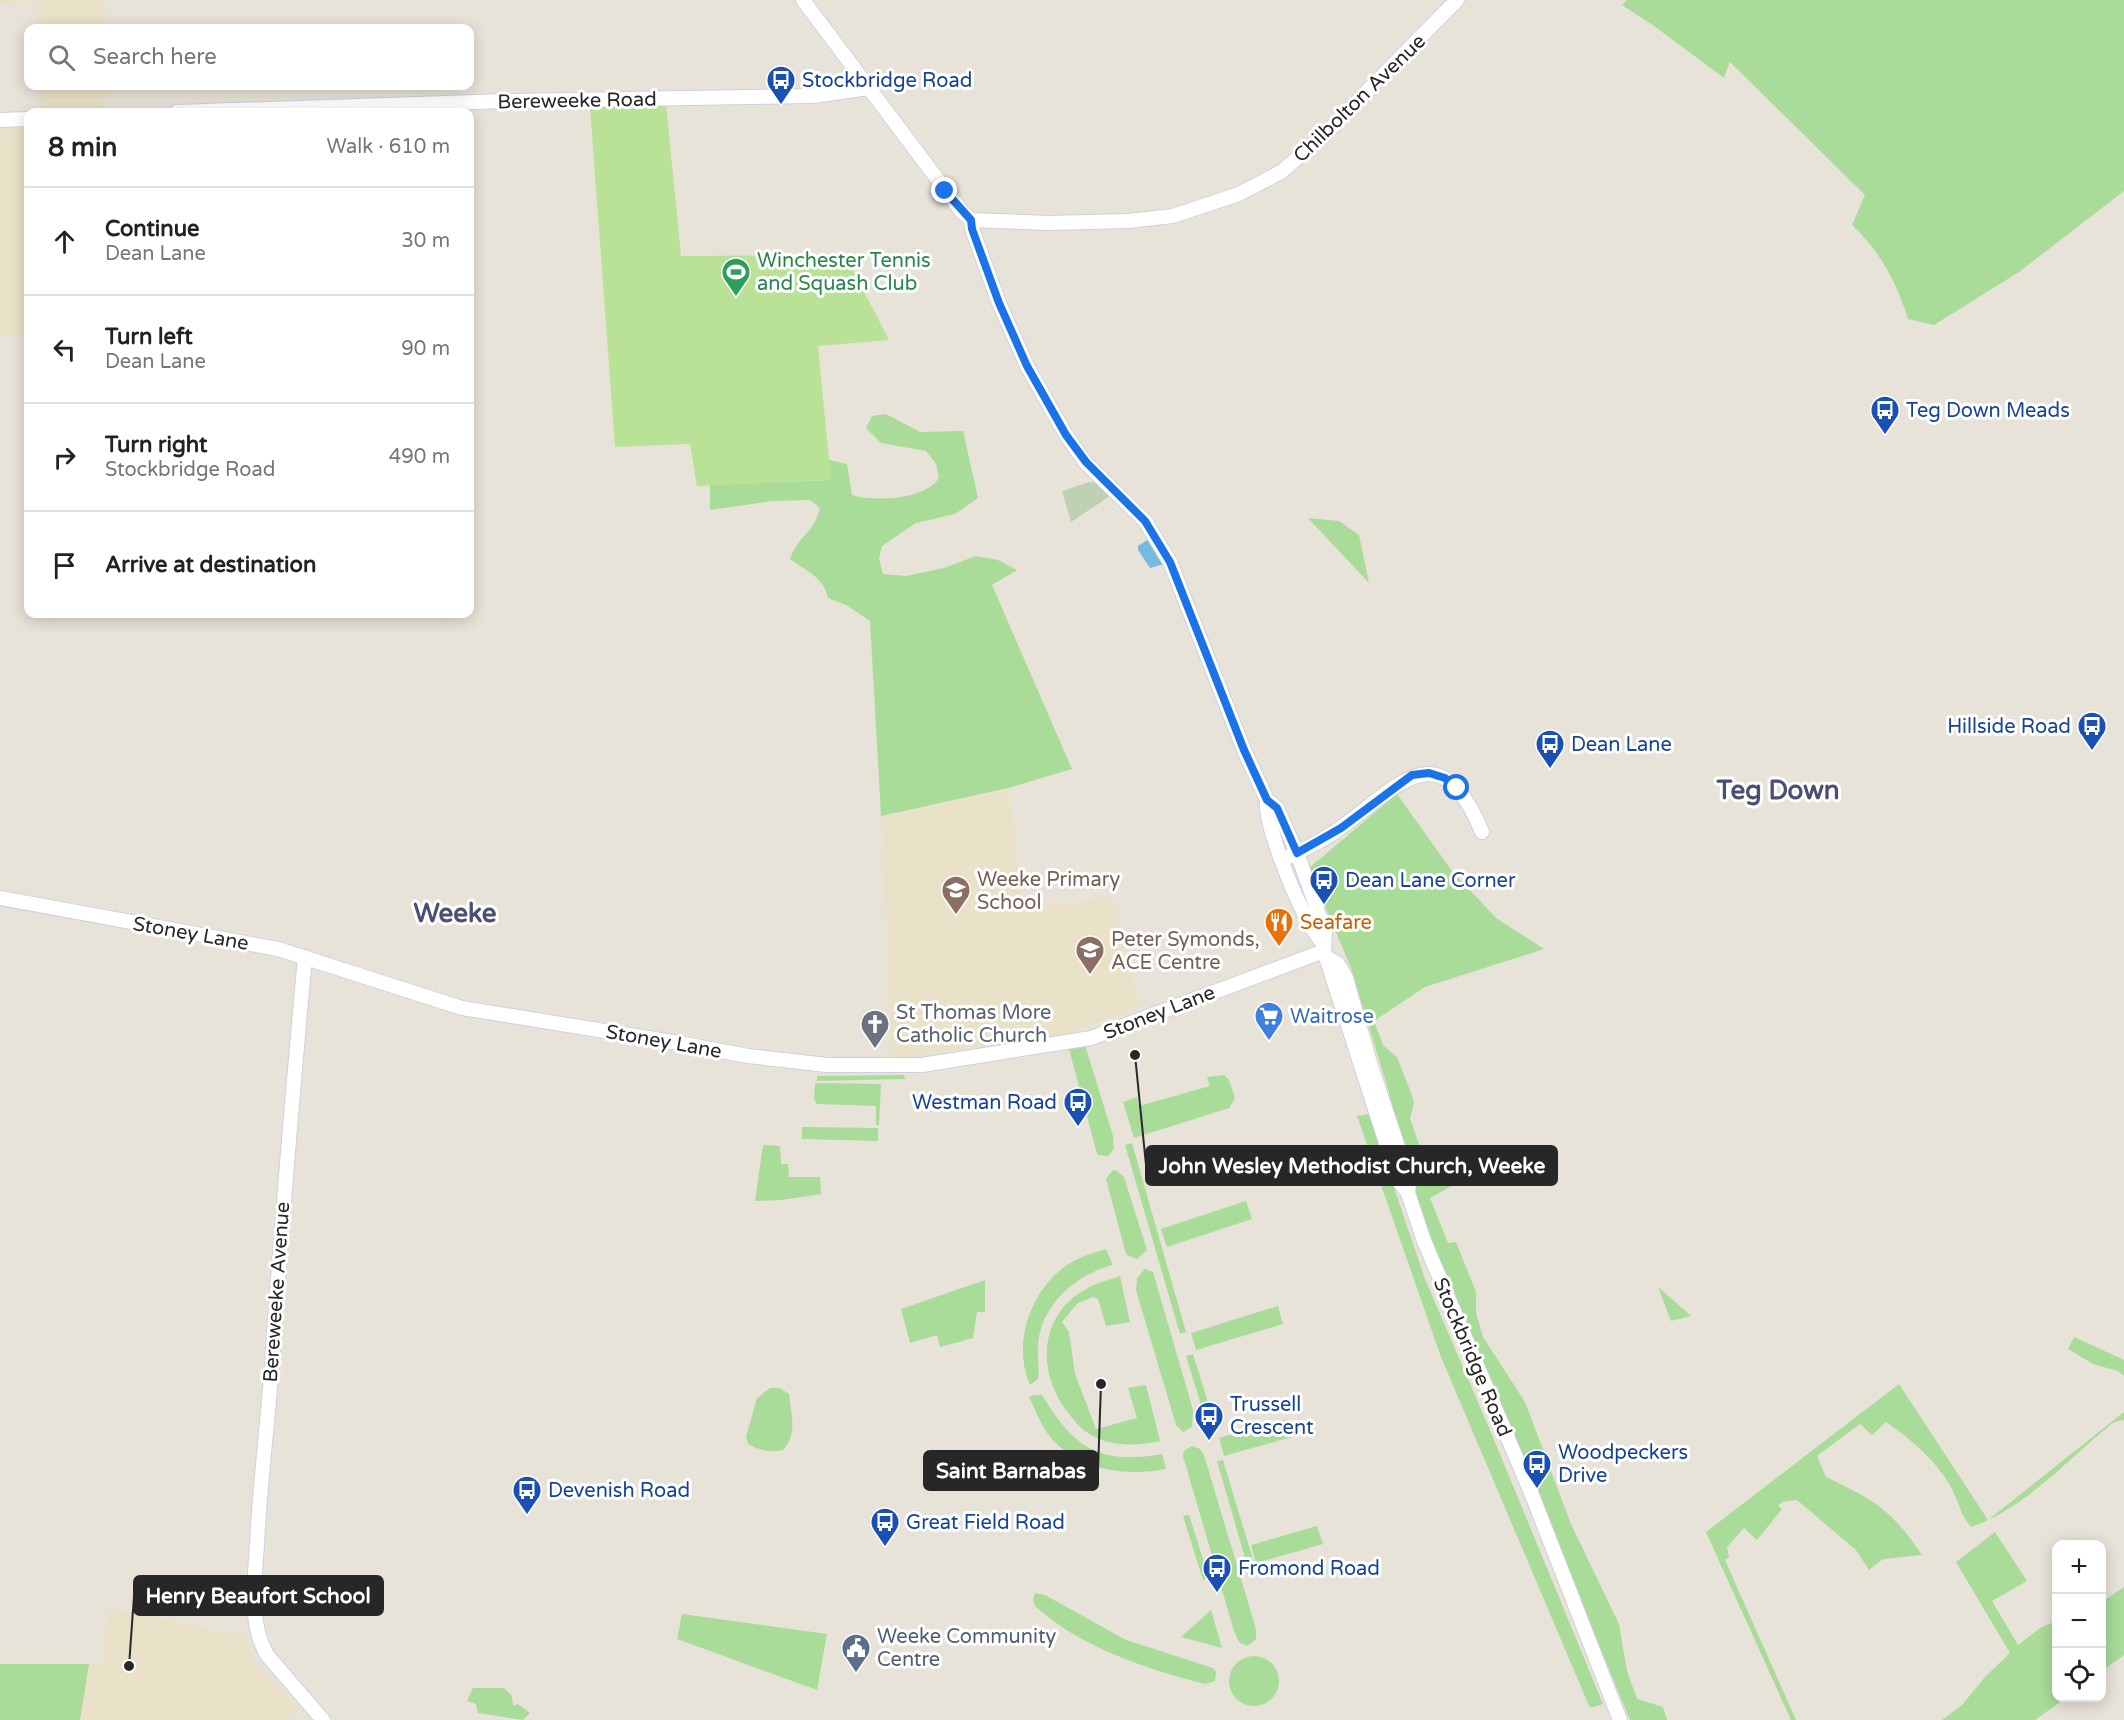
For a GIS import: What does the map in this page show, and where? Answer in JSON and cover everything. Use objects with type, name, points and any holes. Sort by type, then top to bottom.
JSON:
[{"type":"main road","name":"Stockbridge Road","points":[[803,0],[945,191],[971,220],[972,229],[999,303],[1027,366],[1066,435],[1086,462],[1145,521],[1170,562],[1227,708],[1267,800],[1277,808],[1297,853],[1325,931],[1325,951],[1331,975],[1401,1184],[1408,1193],[1424,1241],[1532,1495],[1620,1720]]},
{"type":"main road","name":"Chilbolton Avenue","points":[[971,220],[1048,223],[1128,221],[1173,216],[1239,195],[1281,172],[1322,137],[1457,0]]},
{"type":"main road","name":"Bereweeke Road","points":[[290,108],[517,100],[814,96],[868,88]]},
{"type":"main road","points":[[0,120],[24,119]]},
{"type":"main road","points":[[1282,860],[1341,828],[1398,783],[1421,773],[1440,776],[1457,788],[1471,806],[1482,832]]},
{"type":"main road","name":"Stockbridge Road","points":[[1267,800],[1266,813],[1282,860],[1314,935],[1325,951]]},
{"type":"main road","name":"Stoney Lane","points":[[0,898],[221,937],[305,957],[462,1008],[791,1063],[862,1066],[922,1065],[1091,1038],[1325,951]]},
{"type":"main road","name":"Bereweeke Avenue","points":[[305,957],[284,1179],[273,1349],[259,1508],[254,1611],[267,1655],[323,1720]]},
{"type":"shaded area","points":[[0,0],[105,0],[106,24],[39,24],[38,2],[0,4]]},
{"type":"shaded area","points":[[40,90],[107,90],[107,108],[41,108]]},
{"type":"shaded area","points":[[24,128],[24,336],[0,335],[0,129]]},
{"type":"shaded area","name":"Weeke Primary School","points":[[1008,788],[1025,905],[1112,898],[1140,1006],[1068,1035],[891,1058],[881,816]]},
{"type":"shaded area","points":[[109,1609],[243,1635],[260,1668],[299,1707],[286,1720],[0,1720],[0,1664],[102,1663]]},
{"type":"green space","points":[[1627,0],[2124,0],[2124,191],[2019,272],[1934,325],[1908,319],[1899,293],[1886,268],[1871,246],[1852,225],[1865,195],[1730,62],[1724,78],[1622,5]]},
{"type":"green space","name":"Winchester Tennis and Squash Club","points":[[666,104],[681,256],[845,255],[889,340],[818,346],[831,480],[697,486],[690,444],[615,447],[590,107]]},
{"type":"green space","points":[[886,414],[920,432],[963,431],[978,498],[955,514],[916,523],[882,546],[879,559],[883,574],[906,576],[944,568],[976,556],[998,560],[1017,570],[992,585],[1072,769],[1008,788],[881,816],[870,621],[846,605],[828,598],[823,585],[790,559],[814,523],[820,508],[810,500],[773,501],[710,510],[710,485],[831,480],[829,460],[847,464],[852,495],[886,498],[923,491],[939,478],[936,464],[926,451],[881,443],[866,428],[872,416]]},
{"type":"green space","points":[[1089,482],[1097,483],[1110,496],[1071,522],[1062,491]]},
{"type":"green space","points":[[1308,518],[1339,521],[1359,535],[1369,583]]},
{"type":"green space","points":[[1397,794],[1452,871],[1496,918],[1544,949],[1425,987],[1374,1021],[1383,1045],[1397,1057],[1411,1093],[1414,1103],[1410,1118],[1425,1162],[1437,1170],[1450,1173],[1459,1182],[1430,1198],[1448,1243],[1456,1242],[1476,1292],[1476,1313],[1483,1337],[1525,1402],[1571,1524],[1619,1624],[1627,1671],[1637,1699],[1663,1707],[1667,1720],[1630,1720],[1413,1190],[1389,1092],[1351,968],[1309,868]]},
{"type":"green space","points":[[1085,1045],[1113,1136],[1114,1149],[1108,1156],[1098,1155],[1096,1150],[1069,1049]]},
{"type":"green space","points":[[904,1075],[905,1079],[817,1081],[817,1076]]},
{"type":"green space","points":[[1224,1075],[1229,1080],[1235,1098],[1229,1108],[1134,1138],[1123,1102],[1137,1097],[1139,1106],[1210,1086],[1207,1077]]},
{"type":"green space","points":[[815,1083],[881,1084],[879,1125],[876,1125],[876,1106],[817,1104],[814,1099]]},
{"type":"green space","points":[[1369,1114],[1425,1279],[1603,1704],[1590,1708],[1441,1357],[1357,1116]]},
{"type":"green space","points":[[802,1127],[878,1128],[878,1141],[802,1139]]},
{"type":"green space","points":[[1132,1143],[1186,1332],[1180,1334],[1125,1145]]},
{"type":"green space","points":[[763,1145],[780,1146],[781,1164],[788,1164],[789,1177],[820,1177],[821,1194],[782,1200],[755,1201]]},
{"type":"green space","points":[[1116,1170],[1124,1177],[1147,1250],[1137,1259],[1127,1255],[1125,1250],[1106,1179],[1112,1171]]},
{"type":"green space","points":[[1246,1201],[1252,1219],[1167,1247],[1161,1229]]},
{"type":"green space","points":[[1106,1249],[1113,1265],[1076,1282],[1048,1312],[1038,1342],[1038,1379],[1030,1385],[1023,1352],[1024,1335],[1034,1303],[1054,1276],[1067,1265],[1081,1257]]},
{"type":"green space","points":[[1145,1269],[1153,1272],[1193,1410],[1192,1427],[1183,1432],[1176,1425],[1136,1290],[1137,1278]]},
{"type":"green space","points":[[1120,1276],[1130,1322],[1106,1326],[1098,1299],[1093,1297],[1078,1303],[1062,1322],[1069,1332],[1075,1374],[1096,1429],[1137,1418],[1128,1388],[1146,1385],[1160,1441],[1126,1444],[1101,1440],[1093,1436],[1080,1427],[1069,1414],[1051,1382],[1047,1364],[1047,1347],[1058,1314],[1086,1289]]},
{"type":"green space","points":[[985,1280],[985,1312],[977,1312],[973,1338],[940,1347],[937,1335],[910,1343],[901,1309]]},
{"type":"green space","points":[[1658,1287],[1691,1316],[1671,1321]]},
{"type":"green space","points":[[1278,1306],[1283,1324],[1196,1350],[1191,1333]]},
{"type":"green space","points":[[2074,1337],[2124,1360],[2124,1376],[2118,1371],[2093,1364],[2068,1349]]},
{"type":"green space","points":[[1193,1354],[1214,1422],[1207,1424],[1186,1356]]},
{"type":"green space","points":[[1899,1384],[1988,1520],[1971,1527],[1939,1469],[1914,1444],[1886,1422],[1872,1435],[1860,1424],[1817,1456],[1826,1477],[1857,1492],[1880,1507],[1901,1527],[1922,1555],[1883,1559],[1869,1570],[1856,1550],[1797,1500],[1782,1502],[1778,1506],[1782,1509],[1757,1540],[1744,1528],[1727,1547],[1729,1557],[1725,1560],[1796,1720],[1791,1720],[1706,1532]]},
{"type":"green space","points":[[770,1388],[780,1388],[789,1394],[792,1416],[791,1437],[783,1450],[779,1451],[756,1448],[748,1444],[746,1437],[757,1398]]},
{"type":"green space","points":[[1042,1395],[1065,1428],[1077,1440],[1090,1448],[1121,1457],[1162,1454],[1166,1469],[1118,1471],[1086,1463],[1072,1456],[1059,1446],[1045,1430],[1029,1397]]},
{"type":"green space","points":[[2124,1412],[2124,1420],[2114,1422],[2028,1495],[1988,1520]]},
{"type":"green space","points":[[1287,1419],[1292,1437],[1224,1456],[1219,1438]]},
{"type":"green space","points":[[1192,1446],[1200,1449],[1204,1455],[1256,1629],[1256,1639],[1247,1646],[1239,1642],[1234,1631],[1183,1456],[1184,1451]]},
{"type":"green space","points":[[1223,1460],[1254,1563],[1247,1565],[1217,1461]]},
{"type":"green space","points":[[1189,1515],[1209,1578],[1203,1580],[1183,1516]]},
{"type":"green space","points":[[1317,1526],[1323,1544],[1256,1563],[1251,1545]]},
{"type":"green space","points":[[1995,1532],[2027,1581],[1992,1601],[2018,1645],[2040,1628],[2052,1623],[2052,1702],[2060,1702],[2035,1720],[1942,1720],[1962,1705],[1985,1677],[2010,1653],[1956,1562]]},
{"type":"green space","points":[[2124,1587],[2124,1655],[2106,1668],[2106,1648],[2106,1599]]},
{"type":"green space","points":[[1035,1593],[1045,1595],[1126,1640],[1213,1668],[1216,1672],[1215,1681],[1205,1684],[1183,1678],[1137,1664],[1093,1645],[1053,1621],[1035,1606],[1033,1600]]},
{"type":"green space","points":[[1211,1610],[1222,1648],[1181,1637]]},
{"type":"green space","points":[[682,1614],[827,1634],[817,1690],[677,1639]]},
{"type":"green space","points":[[1254,1656],[1268,1660],[1275,1667],[1279,1681],[1275,1695],[1268,1702],[1254,1706],[1240,1702],[1233,1695],[1229,1681],[1233,1667],[1240,1660]]},
{"type":"green space","points":[[0,1664],[89,1664],[80,1720],[0,1720]]},
{"type":"green space","points":[[473,1688],[504,1688],[512,1696],[513,1706],[518,1704],[530,1713],[523,1720],[478,1713],[476,1704],[467,1701]]},
{"type":"water","points":[[1149,539],[1164,564],[1150,568],[1138,550],[1138,546]]},
{"type":"place","name":"Stockbridge Road","points":[[781,106]]},
{"type":"place","name":"Winchester Tennis and Squash Club","points":[[736,298]]},
{"type":"place","name":"Teg Down Meads","points":[[1885,436]]},
{"type":"place","name":"Hillside Road","points":[[2092,752]]},
{"type":"place","name":"Dean Lane","points":[[1550,770]]},
{"type":"place","name":"Dean Lane Corner","points":[[1324,906]]},
{"type":"place","name":"Weeke Primary School","points":[[956,916]]},
{"type":"place","name":"Seafare","points":[[1279,948]]},
{"type":"place","name":"Peter Symonds, ACE Centre","points":[[1090,976]]},
{"type":"place","name":"Waitrose","points":[[1269,1042]]},
{"type":"place","name":"St Thomas More Catholic Church","points":[[875,1050]]},
{"type":"place","name":"John Wesley Methodist Church, Weeke","points":[[1135,1055]]},
{"type":"place","name":"Westman Road","points":[[1078,1128]]},
{"type":"place","name":"Saint Barnabas","points":[[1101,1384]]},
{"type":"place","name":"Trussell Crescent","points":[[1209,1442]]},
{"type":"place","name":"Woodpeckers Drive","points":[[1537,1490]]},
{"type":"place","name":"Devenish Road","points":[[527,1516]]},
{"type":"place","name":"Great Field Road","points":[[885,1548]]},
{"type":"place","name":"Fromond Road","points":[[1217,1594]]},
{"type":"place","name":"Henry Beaufort School","points":[[129,1666]]},
{"type":"place","name":"Weeke Community Centre","points":[[856,1674]]},
{"type":"district","name":"Teg Down","points":[[1778,790]]},
{"type":"district","name":"Weeke","points":[[455,913]]},
{"type":"route","points":[[945,191],[971,220],[972,229],[999,303],[1027,366],[1066,435],[1086,462],[1145,521],[1170,562],[1244,750],[1267,800],[1277,808],[1297,853],[1341,828],[1398,783],[1412,775],[1429,773],[1445,778],[1457,788]]}]
